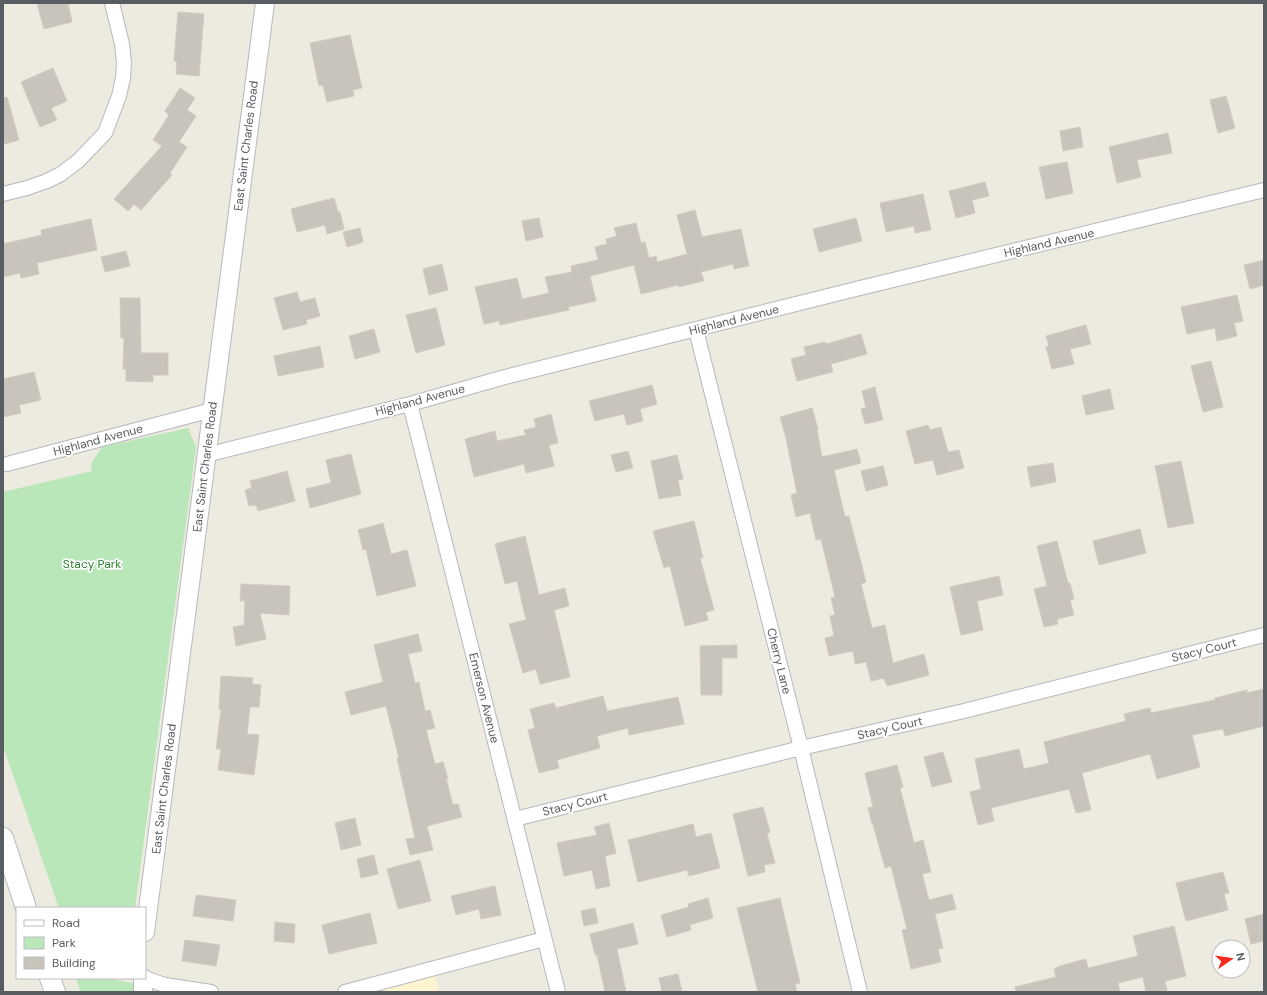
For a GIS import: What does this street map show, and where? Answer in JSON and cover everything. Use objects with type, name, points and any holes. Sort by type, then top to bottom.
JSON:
[{"type":"main road","points":[[3,838],[26,907]]},
{"type":"main road","points":[[50,979],[55,992]]},
{"type":"street","points":[[3,194],[47,181],[61,174],[78,161],[105,133],[119,96],[123,78],[124,62],[122,44],[112,3]]},
{"type":"street","name":"East Saint Charles Road","points":[[146,924],[265,3]]},
{"type":"street","name":"Highland Avenue","points":[[206,455],[410,404],[505,377],[868,286],[1130,224],[1264,190]]},
{"type":"street","name":"Cherry Lane","points":[[696,330],[801,748],[860,992]]},
{"type":"street","name":"Emerson Avenue","points":[[410,404],[558,992]]},
{"type":"street","name":"Highland Avenue","points":[[7,464],[212,410]]},
{"type":"street","name":"Stacy Court","points":[[515,819],[801,748],[964,711],[1264,635]]},
{"type":"street","points":[[345,992],[544,939]]},
{"type":"street","points":[[143,979],[143,992]]},
{"type":"street","points":[[146,979],[165,985],[211,992]]},
{"type":"shaded area","points":[[434,971],[439,992],[342,992]]},
{"type":"green space","name":"Stacy Park","points":[[188,428],[196,447],[135,907],[59,907],[3,746],[3,492],[92,471],[91,464],[102,447]]},
{"type":"green space","points":[[76,979],[109,979],[132,983],[135,987],[135,992],[81,992]]},
{"type":"building","points":[[37,3],[68,3],[72,22],[44,29]]},
{"type":"building","points":[[178,12],[204,14],[199,76],[176,74],[177,62],[174,61]]},
{"type":"building","points":[[350,35],[362,88],[353,90],[354,96],[327,102],[323,85],[319,86],[310,43]]},
{"type":"building","points":[[53,68],[67,101],[51,108],[57,120],[40,127],[21,82]]},
{"type":"building","points":[[180,88],[195,98],[187,110],[196,116],[179,142],[187,147],[170,173],[172,175],[141,210],[134,204],[128,211],[114,199],[162,146],[153,140],[169,115],[165,111]]},
{"type":"building","points":[[1226,96],[1235,128],[1218,133],[1210,100]]},
{"type":"building","points":[[7,97],[19,140],[5,144],[3,136],[3,98]]},
{"type":"building","points":[[1080,127],[1083,147],[1063,151],[1060,131]]},
{"type":"building","points":[[1168,133],[1172,153],[1137,160],[1141,177],[1117,183],[1109,147]]},
{"type":"building","points":[[1067,162],[1073,193],[1046,199],[1039,167]]},
{"type":"building","points":[[985,182],[989,196],[972,200],[975,213],[956,218],[949,191]]},
{"type":"building","points":[[923,194],[931,230],[915,233],[914,226],[886,232],[880,203]]},
{"type":"building","points":[[334,198],[338,212],[340,212],[344,229],[327,234],[325,225],[297,232],[291,209]]},
{"type":"building","points":[[695,210],[702,237],[741,229],[749,266],[734,269],[733,264],[701,272],[704,281],[678,287],[678,285],[641,294],[634,265],[590,276],[596,301],[568,307],[569,310],[500,325],[499,321],[484,324],[475,287],[517,278],[522,299],[549,293],[545,277],[572,272],[571,266],[598,260],[595,247],[607,244],[606,239],[617,236],[614,228],[636,223],[641,243],[645,242],[649,258],[656,256],[657,262],[687,254],[677,215]]},
{"type":"building","points":[[539,218],[543,237],[526,241],[522,221]]},
{"type":"building","points":[[856,218],[862,241],[819,252],[813,229]]},
{"type":"building","points":[[91,219],[97,250],[37,263],[39,274],[21,278],[20,273],[3,277],[3,244],[42,235],[41,230]]},
{"type":"building","points":[[360,228],[363,242],[347,247],[343,232]]},
{"type":"building","points":[[126,251],[130,266],[105,272],[101,257]]},
{"type":"building","points":[[1264,260],[1264,285],[1250,289],[1244,265]]},
{"type":"building","points":[[442,264],[448,290],[429,295],[423,269]]},
{"type":"building","points":[[297,292],[300,302],[315,298],[320,316],[306,320],[307,324],[283,330],[274,298]]},
{"type":"building","points":[[1237,295],[1243,321],[1234,323],[1237,336],[1217,341],[1215,328],[1187,334],[1181,307]]},
{"type":"building","points":[[120,298],[140,298],[141,353],[168,353],[168,375],[153,375],[153,382],[126,381],[126,369],[123,369],[124,338],[121,338]]},
{"type":"building","points":[[436,308],[445,345],[416,353],[406,315]]},
{"type":"building","points":[[1086,325],[1091,344],[1070,349],[1074,364],[1052,369],[1046,347],[1049,346],[1046,336]]},
{"type":"building","points":[[374,329],[380,352],[355,359],[349,336]]},
{"type":"building","points":[[861,334],[867,354],[831,364],[833,372],[797,381],[791,359],[806,355],[804,347],[825,342],[826,344]]},
{"type":"building","points":[[320,346],[324,367],[278,376],[274,356]]},
{"type":"building","points":[[1211,361],[1223,407],[1203,412],[1191,366]]},
{"type":"building","points":[[34,372],[41,400],[19,405],[21,413],[3,417],[3,379]]},
{"type":"building","points":[[652,385],[657,404],[640,409],[643,421],[627,425],[624,414],[595,421],[589,401]]},
{"type":"building","points":[[875,387],[883,420],[865,424],[861,409],[866,408],[862,391]]},
{"type":"building","points":[[1110,389],[1114,409],[1086,415],[1082,396]]},
{"type":"building","points":[[812,408],[818,429],[822,457],[857,449],[861,463],[834,470],[845,517],[849,516],[866,582],[861,584],[872,628],[885,625],[893,663],[924,654],[929,675],[887,686],[884,678],[871,681],[866,662],[855,664],[853,651],[829,656],[825,638],[834,636],[830,616],[835,615],[831,598],[835,597],[821,539],[816,540],[810,513],[796,517],[791,495],[797,493],[786,438],[780,417]]},
{"type":"building","points":[[551,414],[558,443],[549,445],[554,466],[526,473],[524,464],[474,477],[465,439],[495,431],[497,441],[526,435],[524,430],[536,427],[534,419]]},
{"type":"building","points":[[928,425],[930,430],[941,427],[948,452],[959,450],[964,468],[937,475],[933,460],[915,464],[906,431]]},
{"type":"building","points":[[628,451],[633,468],[616,472],[611,455]]},
{"type":"building","points":[[351,454],[361,494],[310,508],[306,489],[331,483],[326,460]]},
{"type":"building","points":[[677,455],[683,479],[678,480],[681,495],[659,499],[651,461]]},
{"type":"building","points":[[1181,461],[1194,523],[1168,528],[1155,466]]},
{"type":"building","points":[[1053,463],[1056,482],[1031,487],[1027,467]]},
{"type":"building","points":[[883,466],[888,485],[866,491],[861,471]]},
{"type":"building","points":[[287,471],[295,501],[258,511],[256,505],[249,506],[245,490],[252,488],[250,481]]},
{"type":"building","points":[[694,521],[703,558],[700,558],[714,610],[706,612],[708,620],[685,626],[670,566],[664,568],[653,531]]},
{"type":"building","points":[[383,523],[391,554],[407,550],[416,586],[377,596],[366,549],[363,550],[358,530]]},
{"type":"building","points":[[1140,529],[1146,553],[1099,565],[1093,541]]},
{"type":"building","points":[[525,536],[539,595],[565,588],[569,606],[554,610],[570,677],[540,684],[536,669],[523,673],[509,624],[526,620],[517,581],[505,584],[495,544]]},
{"type":"building","points":[[1057,541],[1068,583],[1070,583],[1074,599],[1070,600],[1074,615],[1057,619],[1058,624],[1044,627],[1034,589],[1047,586],[1037,546]]},
{"type":"building","points":[[999,576],[1003,595],[977,601],[983,630],[961,635],[950,587]]},
{"type":"building","points":[[241,584],[290,586],[289,615],[260,613],[266,639],[236,646],[233,627],[244,625],[245,601],[240,601]]},
{"type":"building","points":[[418,634],[422,651],[408,654],[415,683],[419,682],[425,711],[430,710],[435,728],[426,730],[435,764],[443,762],[453,805],[458,804],[462,817],[427,826],[433,850],[410,855],[406,839],[415,838],[397,758],[399,758],[386,706],[351,715],[345,692],[383,682],[374,645]]},
{"type":"building","points":[[737,645],[737,658],[722,658],[722,695],[701,695],[700,646]]},
{"type":"building","points":[[221,676],[253,678],[252,684],[261,685],[259,707],[250,707],[247,734],[259,735],[254,775],[218,770],[221,749],[216,749],[221,710],[219,709]]},
{"type":"building","points":[[1264,689],[1264,726],[1225,736],[1223,729],[1192,735],[1200,767],[1157,779],[1150,754],[1082,773],[1091,810],[1076,813],[1069,789],[991,808],[994,821],[978,825],[970,792],[981,789],[975,759],[1019,749],[1024,769],[1049,763],[1044,742],[1126,721],[1124,714],[1150,708],[1151,713],[1215,700],[1215,698],[1247,690],[1247,693]]},
{"type":"building","points":[[603,696],[607,711],[678,697],[684,724],[629,735],[628,728],[597,736],[600,748],[557,760],[559,768],[539,773],[528,730],[535,728],[530,709],[554,703],[556,708]]},
{"type":"building","points":[[943,752],[952,782],[932,787],[924,757]]},
{"type":"building","points":[[897,765],[903,787],[900,788],[914,843],[923,840],[931,872],[922,874],[929,900],[952,894],[956,909],[935,914],[943,948],[938,949],[941,962],[911,969],[902,930],[907,929],[891,866],[885,868],[872,824],[868,808],[873,807],[865,773]]},
{"type":"building","points":[[763,807],[770,832],[767,833],[775,863],[764,865],[765,872],[748,876],[733,814]]},
{"type":"building","points":[[355,818],[361,845],[341,850],[335,823]]},
{"type":"building","points":[[609,823],[616,853],[605,856],[610,886],[596,889],[592,870],[564,876],[557,843],[597,835],[594,827]]},
{"type":"building","points":[[693,824],[696,837],[711,833],[720,868],[689,876],[687,870],[638,882],[628,840]]},
{"type":"building","points":[[374,855],[378,874],[361,878],[357,859]]},
{"type":"building","points":[[420,860],[431,901],[398,909],[387,869]]},
{"type":"building","points":[[1223,872],[1229,893],[1224,894],[1228,910],[1186,921],[1176,883]]},
{"type":"building","points":[[495,886],[501,915],[481,919],[479,909],[456,915],[451,896]]},
{"type":"building","points":[[196,895],[236,900],[233,921],[193,916]]},
{"type":"building","points":[[708,898],[713,918],[690,925],[691,930],[667,937],[661,915],[689,907],[688,904]]},
{"type":"building","points":[[780,898],[800,983],[795,984],[797,992],[758,992],[737,908]]},
{"type":"building","points":[[595,908],[598,923],[584,926],[581,911]]},
{"type":"building","points":[[370,913],[377,943],[329,954],[322,925]]},
{"type":"building","points":[[1264,914],[1264,941],[1251,944],[1245,919]]},
{"type":"building","points":[[275,922],[295,924],[294,943],[274,941]]},
{"type":"building","points":[[633,923],[638,944],[617,949],[626,992],[605,992],[597,955],[595,955],[590,934]]},
{"type":"building","points":[[1174,926],[1186,976],[1165,981],[1167,990],[1146,992],[1143,977],[1118,983],[1120,992],[1016,992],[1015,987],[1056,977],[1054,969],[1060,966],[1086,959],[1088,968],[1138,956],[1133,936]]},
{"type":"building","points":[[185,940],[220,945],[216,966],[182,961]]},
{"type":"building","points":[[678,974],[682,992],[662,992],[659,978]]}]
